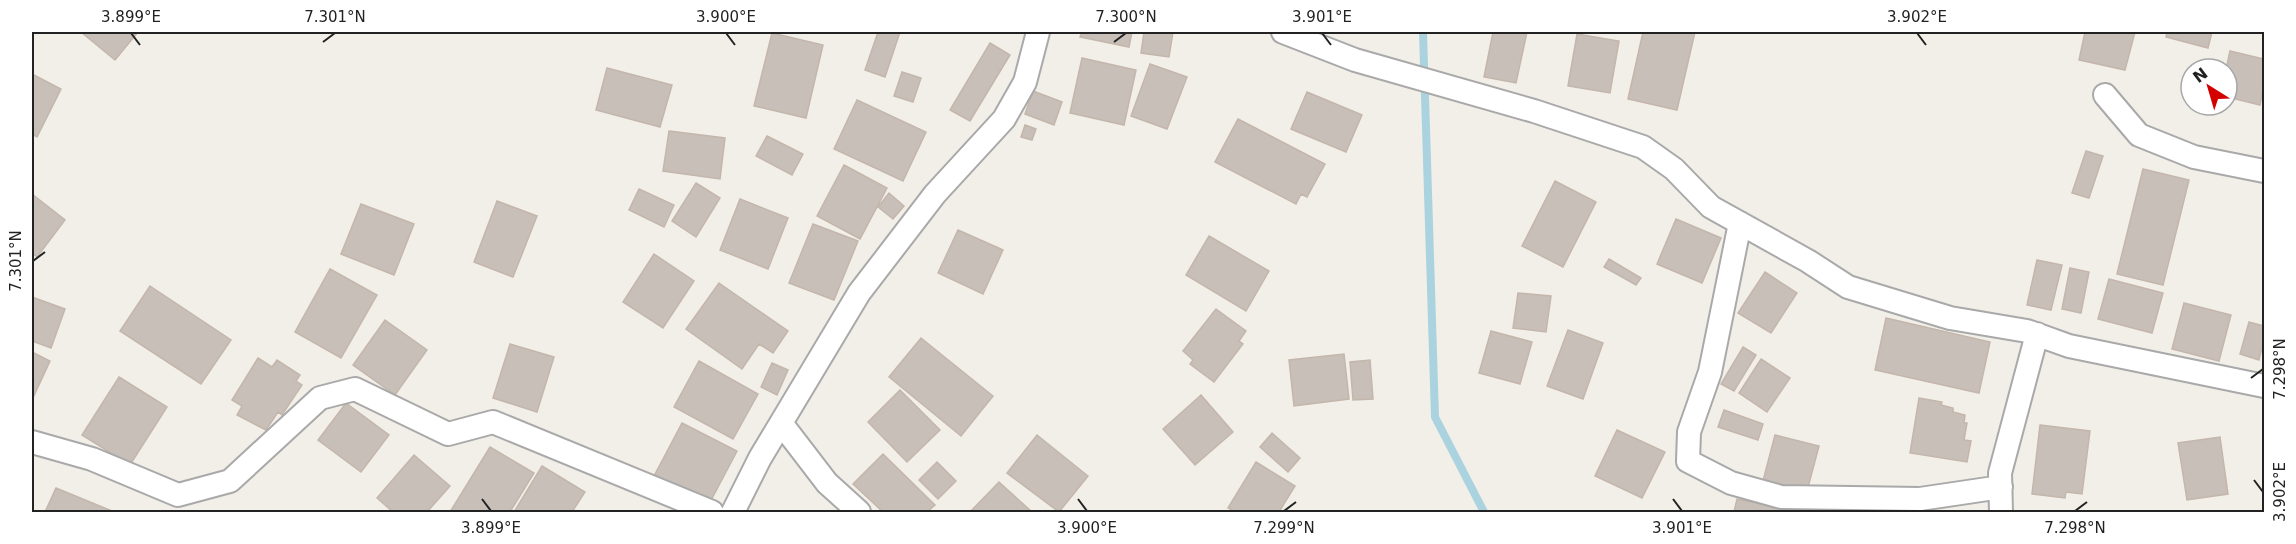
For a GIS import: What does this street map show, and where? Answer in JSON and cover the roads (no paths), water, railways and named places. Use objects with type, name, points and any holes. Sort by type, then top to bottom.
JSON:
[{"type":"street","points":[[733,513],[760,458],[859,293],[935,194],[1004,119],[1025,81],[1038,32]]},
{"type":"street","points":[[1283,32],[1355,60],[1534,111],[1643,147],[1674,169],[1711,207],[1848,286],[1950,318],[2027,331],[2069,346],[2265,386]]},
{"type":"street","points":[[2105,95],[2139,135],[2194,157],[2265,171]]},
{"type":"street","points":[[1740,223],[1710,372],[1689,432],[1689,461],[1731,483],[1781,497],[1920,499],[2001,487]]},
{"type":"street","points":[[2001,513],[2001,473],[2037,334]]},
{"type":"street","points":[[32,442],[92,459],[178,495],[230,481],[320,398],[355,389],[448,434],[493,422],[712,513]]},
{"type":"street","points":[[781,423],[827,483],[858,513]]},
{"type":"waterway","points":[[1423,32],[1435,417],[1484,512]]}]
